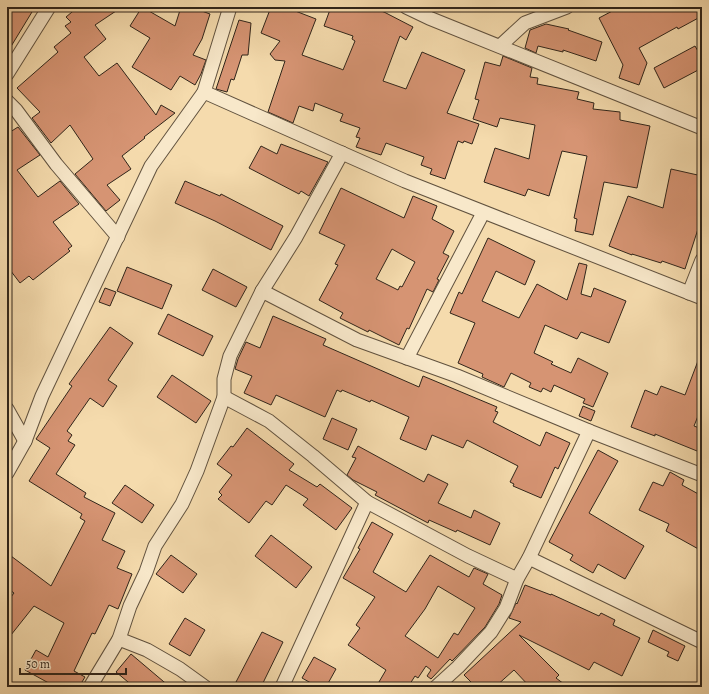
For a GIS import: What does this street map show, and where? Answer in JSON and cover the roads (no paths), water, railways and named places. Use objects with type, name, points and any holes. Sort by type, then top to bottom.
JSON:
[{"type":"street","points":[[7,74],[49,7]]},
{"type":"street","points":[[7,473],[25,441],[42,396],[118,237],[150,166],[204,92],[230,7]]},
{"type":"street","points":[[406,7],[429,18],[702,128]]},
{"type":"street","points":[[500,46],[525,22],[567,7]]},
{"type":"street","points":[[204,92],[405,182],[702,298]]},
{"type":"street","points":[[7,101],[16,110],[56,164],[118,237]]},
{"type":"street","points":[[90,687],[119,639],[130,606],[146,572],[155,546],[182,504],[224,397],[224,379],[230,356],[262,291],[296,237],[342,153]]},
{"type":"street","points":[[407,358],[483,213]]},
{"type":"street","points":[[689,293],[702,260]]},
{"type":"street","points":[[262,291],[357,340],[457,376],[702,475]]},
{"type":"street","points":[[224,397],[269,422],[313,456],[367,502],[455,549],[517,579]]},
{"type":"street","points":[[7,409],[25,441]]},
{"type":"street","points":[[436,687],[458,667],[491,632],[506,608],[517,579],[529,558],[590,431]]},
{"type":"street","points":[[282,687],[367,502]]},
{"type":"street","points":[[529,558],[702,642]]},
{"type":"street","points":[[119,639],[147,650],[205,687]]}]
